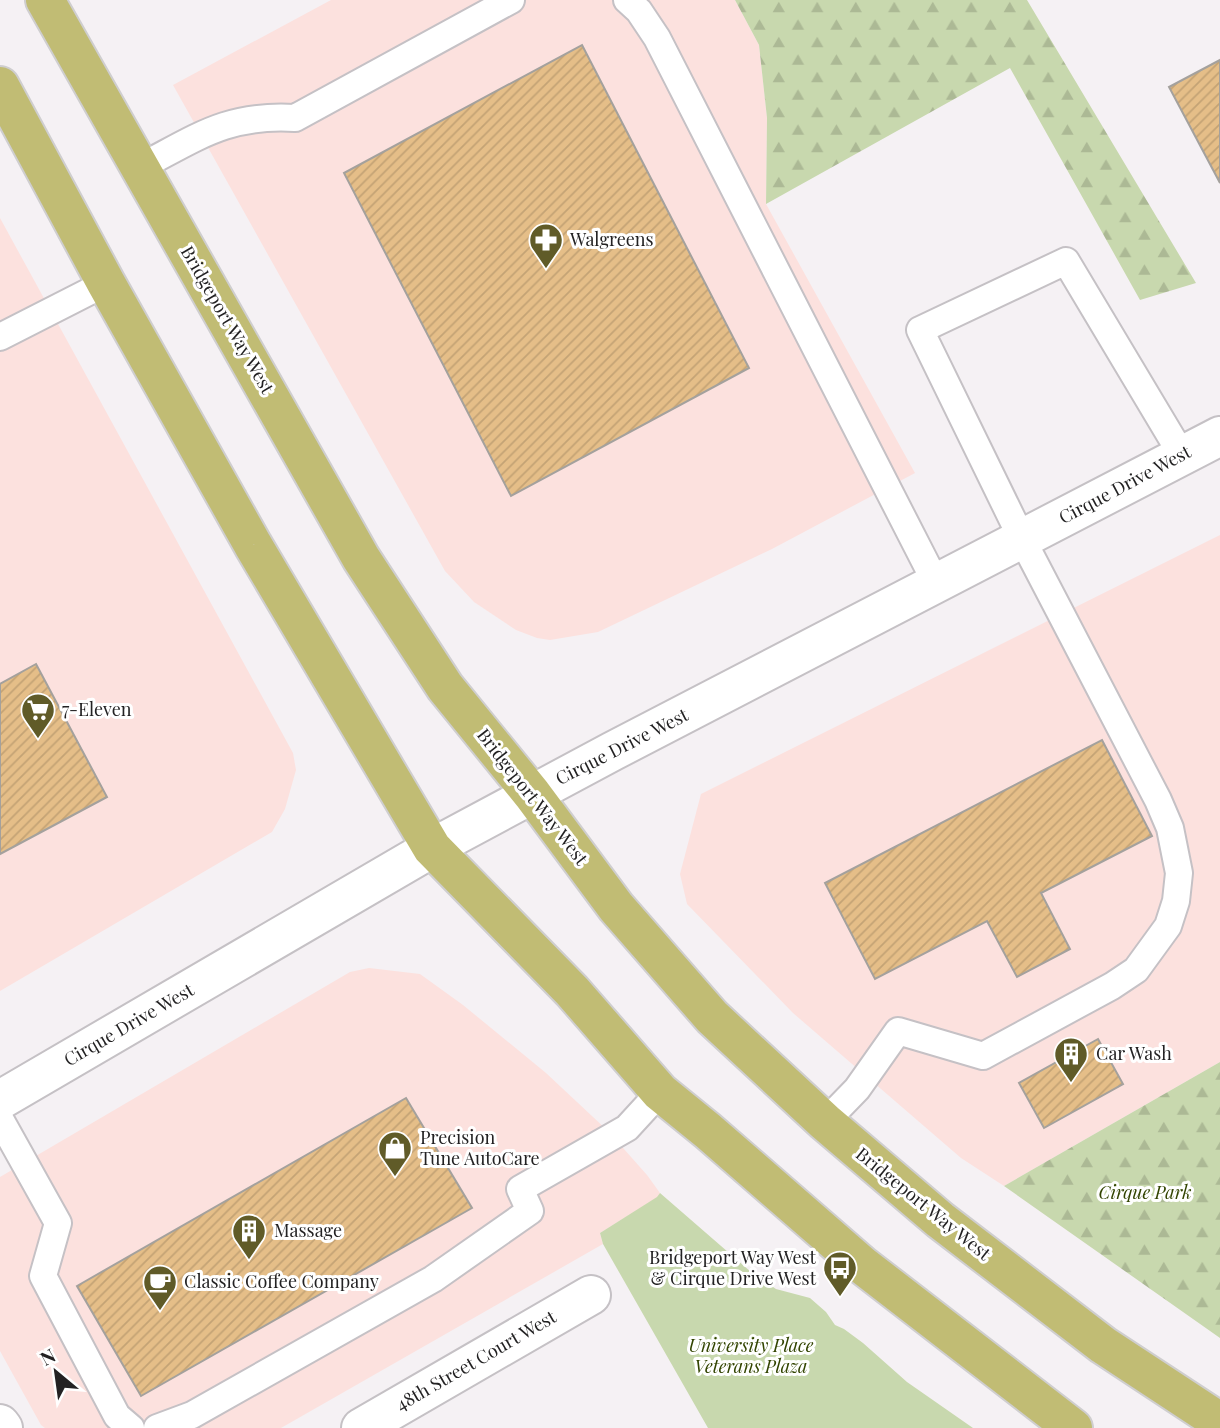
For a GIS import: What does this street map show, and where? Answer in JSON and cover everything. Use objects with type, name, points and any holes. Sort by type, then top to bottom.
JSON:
[{"type":"main road","name":"Bridgeport Way West","points":[[45,0],[361,558],[445,687],[532,794],[616,907],[712,1017],[825,1122],[940,1220],[1092,1337],[1220,1422]]},
{"type":"main road","points":[[0,86],[106,283],[260,557],[432,848],[572,991],[660,1092],[862,1265],[1073,1428]]},
{"type":"main road","name":"Cirque Drive West","points":[[0,1100],[432,848],[1220,436]]},
{"type":"main road","name":"48th Street Court West","points":[[361,1428],[592,1295]]},
{"type":"main road","points":[[0,1423],[3,1428]]},
{"type":"lane","points":[[140,167],[205,132],[229,123],[271,117],[295,118],[511,0]]},
{"type":"lane","points":[[627,0],[639,11],[657,38],[936,583]]},
{"type":"lane","points":[[825,1122],[857,1089],[898,1031],[983,1056],[1112,986],[1136,970],[1168,926],[1176,901],[1180,873],[1170,828],[1158,800],[920,330],[1066,261],[1182,455]]},
{"type":"lane","points":[[0,337],[106,283]]},
{"type":"lane","points":[[157,1428],[192,1415],[433,1279],[530,1211],[520,1189],[627,1128],[660,1092]]},
{"type":"lane","points":[[0,1119],[58,1223],[43,1276],[117,1416],[131,1428]]},
{"type":"shaded area","points":[[331,0],[735,0],[759,45],[767,118],[766,204],[915,473],[772,549],[598,632],[550,640],[537,638],[516,630],[474,602],[445,571],[173,85]]},
{"type":"shaded area","points":[[0,218],[293,753],[296,770],[285,809],[272,832],[0,991]]},
{"type":"shaded area","points":[[1220,535],[1220,1062],[1004,1186],[961,1158],[793,1013],[687,904],[680,874],[701,794]]},
{"type":"shaded area","points":[[369,968],[420,974],[463,1005],[546,1073],[608,1131],[647,1175],[660,1193],[658,1197],[600,1233],[603,1244],[281,1428],[45,1428],[0,1351],[0,1177],[350,972]]},
{"type":"green space","points":[[735,0],[1027,0],[1196,283],[1140,300],[1010,68],[766,204],[767,118],[759,45]]},
{"type":"green space","name":"Cirque Park","points":[[1220,1062],[1220,1338],[1004,1186]]},
{"type":"green space","name":"University Place Veterans Plaza","points":[[660,1193],[751,1272],[776,1289],[810,1298],[826,1312],[835,1325],[863,1343],[907,1382],[973,1428],[708,1428],[603,1244],[600,1233]]},
{"type":"building","name":"Walgreens","points":[[582,45],[749,368],[511,496],[344,173]]},
{"type":"building","points":[[1220,60],[1220,183],[1169,87]]},
{"type":"building","name":"7-Eleven","points":[[36,664],[107,797],[0,854],[0,684]]},
{"type":"building","points":[[1102,740],[1152,836],[1041,893],[1070,949],[1017,977],[987,921],[875,979],[825,883]]},
{"type":"building","name":"Car Wash","points":[[1098,1039],[1123,1084],[1044,1128],[1019,1083]]},
{"type":"building","points":[[406,1098],[472,1208],[141,1396],[77,1286]]},
{"type":"place","name":"Walgreens","points":[[546,270]]},
{"type":"place","name":"7-Eleven","points":[[38,740]]},
{"type":"place","name":"Car Wash","points":[[1071,1084]]},
{"type":"place","name":"Precision Tune AutoCare","points":[[395,1178]]},
{"type":"place","name":"Massage","points":[[249,1261]]},
{"type":"place","name":"Bridgeport Way West & Cirque Drive West","points":[[840,1298]]},
{"type":"place","name":"Classic Coffee Company","points":[[160,1312]]}]
